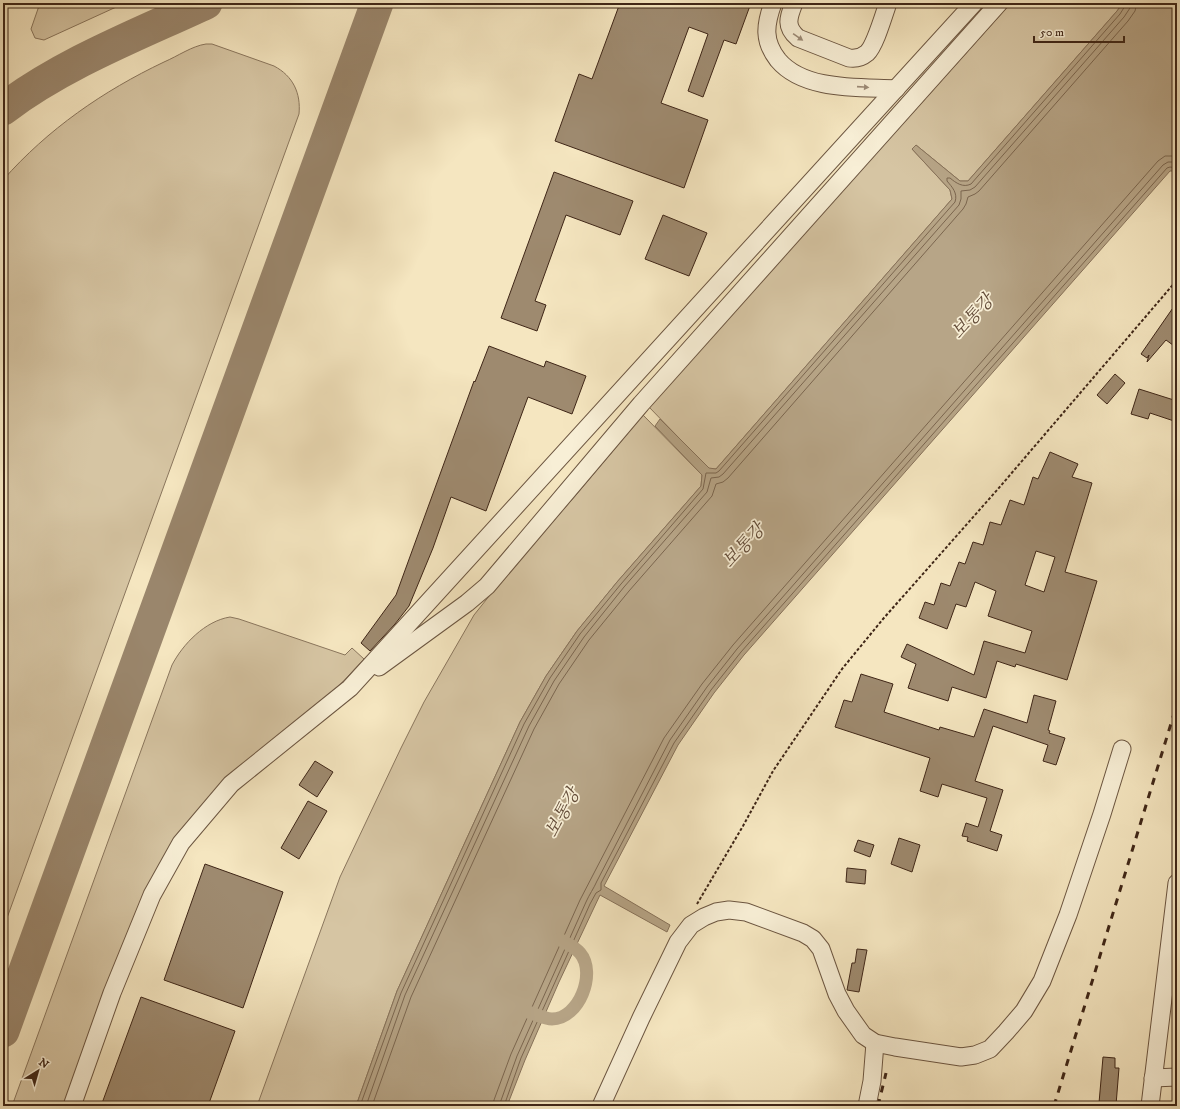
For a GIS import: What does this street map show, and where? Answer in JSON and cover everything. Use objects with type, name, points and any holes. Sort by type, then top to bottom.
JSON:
[{"type":"street","points":[[773,3],[766,29],[768,44],[782,65],[797,75],[812,81],[829,85],[896,89]]},
{"type":"street","points":[[794,3],[789,15],[789,22],[793,34],[804,41],[849,58],[855,58],[866,54],[870,50],[888,3]]},
{"type":"street","points":[[350,688],[974,3]]},
{"type":"street","points":[[72,1106],[112,993],[149,902],[181,843],[231,784],[350,688],[467,603],[487,586],[641,404],[999,3]]},
{"type":"street","points":[[601,1106],[678,942],[691,925],[716,912],[729,910],[746,912],[803,933],[813,939],[821,949],[837,994],[846,1011],[863,1035],[875,1043],[961,1057],[975,1055],[990,1049],[1024,1011],[1045,973],[1068,915],[1122,749]]},
{"type":"street","points":[[1150,1106],[1177,883]]},
{"type":"street","points":[[867,1106],[872,1081],[875,1043]]},
{"type":"street","points":[[1153,1078],[1177,1077]]},
{"type":"path","points":[[694,907],[743,826],[773,770],[842,669],[883,619],[1014,471],[1177,280]]},
{"type":"shaded area","points":[[40,3],[125,3],[44,40],[35,38],[31,29]]},
{"type":"shaded area","points":[[1011,3],[1123,3],[968,181],[960,181],[916,145],[912,149],[950,190],[952,199],[716,469],[709,469],[649,407]]},
{"type":"shaded area","points":[[206,44],[212,44],[274,66],[281,70],[291,80],[297,92],[299,99],[299,114],[3,929],[3,180],[20,161],[39,144],[98,99],[141,73],[190,49]]},
{"type":"shaded area","points":[[643,415],[702,475],[701,486],[617,582],[577,631],[546,676],[520,722],[397,991],[356,1106],[257,1106],[340,877],[424,702],[474,615],[506,575]]},
{"type":"shaded area","points":[[230,617],[345,655],[352,648],[364,659],[335,690],[195,817],[67,1106],[12,1106],[172,665],[182,649],[204,628],[221,619]]},
{"type":"water","name":"보통강","points":[[1123,3],[1177,3],[1177,173],[1175,171],[1170,171],[744,655],[714,693],[678,745],[604,886],[670,925],[667,932],[600,895],[559,982],[507,1106],[356,1106],[397,991],[520,722],[546,676],[577,631],[617,582],[701,486],[702,475],[655,426],[660,419],[709,468],[716,469],[952,199],[950,190],[912,149],[916,145],[960,181],[968,181]]},
{"type":"building","points":[[620,3],[751,3],[736,44],[724,40],[703,97],[688,91],[708,34],[689,27],[661,103],[708,120],[684,188],[555,141],[579,74],[592,79]]},
{"type":"building","points":[[554,172],[633,201],[620,235],[566,215],[535,301],[546,305],[537,331],[501,318]]},
{"type":"building","points":[[663,215],[707,233],[689,276],[645,259]]},
{"type":"building","points":[[1177,302],[1177,348],[1166,340],[1147,362],[1149,355],[1147,358],[1141,354]]},
{"type":"building","points":[[489,346],[544,367],[546,361],[586,376],[572,414],[528,397],[486,511],[451,497],[433,548],[409,606],[395,624],[370,651],[361,643],[396,595],[474,381],[475,382]]},
{"type":"building","points":[[1115,374],[1125,383],[1107,404],[1097,395]]},
{"type":"building","points":[[1139,389],[1177,401],[1177,422],[1150,413],[1148,419],[1131,414]]},
{"type":"building","points":[[1050,452],[1078,464],[1072,477],[1092,483],[1065,572],[1097,581],[1067,680],[1016,664],[1015,667],[997,661],[986,698],[952,687],[948,701],[908,688],[916,664],[901,657],[907,644],[974,675],[984,641],[1025,653],[1032,631],[988,616],[996,591],[975,582],[966,607],[956,604],[947,629],[919,618],[925,602],[934,605],[941,583],[950,586],[959,562],[965,564],[973,542],[983,545],[990,522],[1001,525],[1010,500],[1024,505],[1033,477],[1038,479]],"holes":[[[1036,551],[1055,557],[1044,592],[1025,585]]]},
{"type":"building","points":[[861,674],[893,684],[884,712],[939,730],[940,727],[974,737],[984,709],[1027,723],[1034,695],[1056,701],[1048,730],[1050,731],[1049,733],[1065,738],[1056,765],[1043,761],[1048,745],[993,726],[975,781],[1003,790],[990,831],[1002,835],[997,851],[967,841],[968,837],[962,836],[966,823],[978,827],[987,798],[942,784],[938,797],[920,791],[930,758],[835,727],[844,700],[852,702]]},
{"type":"building","points":[[315,761],[333,772],[317,797],[299,785]]},
{"type":"building","points":[[308,801],[327,811],[299,859],[281,848]]},
{"type":"building","points":[[899,838],[920,845],[912,872],[891,864]]},
{"type":"building","points":[[858,840],[874,845],[870,857],[854,851]]},
{"type":"building","points":[[205,864],[283,892],[243,1008],[164,980]]},
{"type":"building","points":[[847,868],[866,870],[865,884],[846,882]]},
{"type":"building","points":[[857,949],[867,950],[859,992],[847,990],[852,963],[855,963]]},
{"type":"building","points":[[141,997],[235,1031],[208,1106],[101,1106]]},
{"type":"building","points":[[1103,1057],[1115,1058],[1115,1068],[1119,1068],[1116,1105],[1099,1103]]},
{"type":"waterway","points":[[528,1012],[549,1019],[562,1017],[570,1012],[582,994],[586,983],[587,972],[585,962],[578,951],[559,939]]},
{"type":"taxiway","points":[[3,109],[26,93],[76,64],[128,38],[206,3]]},
{"type":"taxiway","points":[[3,1031],[377,3]]},
{"type":"railway","points":[[1054,1106],[1177,704]]},
{"type":"railway","points":[[878,1106],[886,1073]]}]
